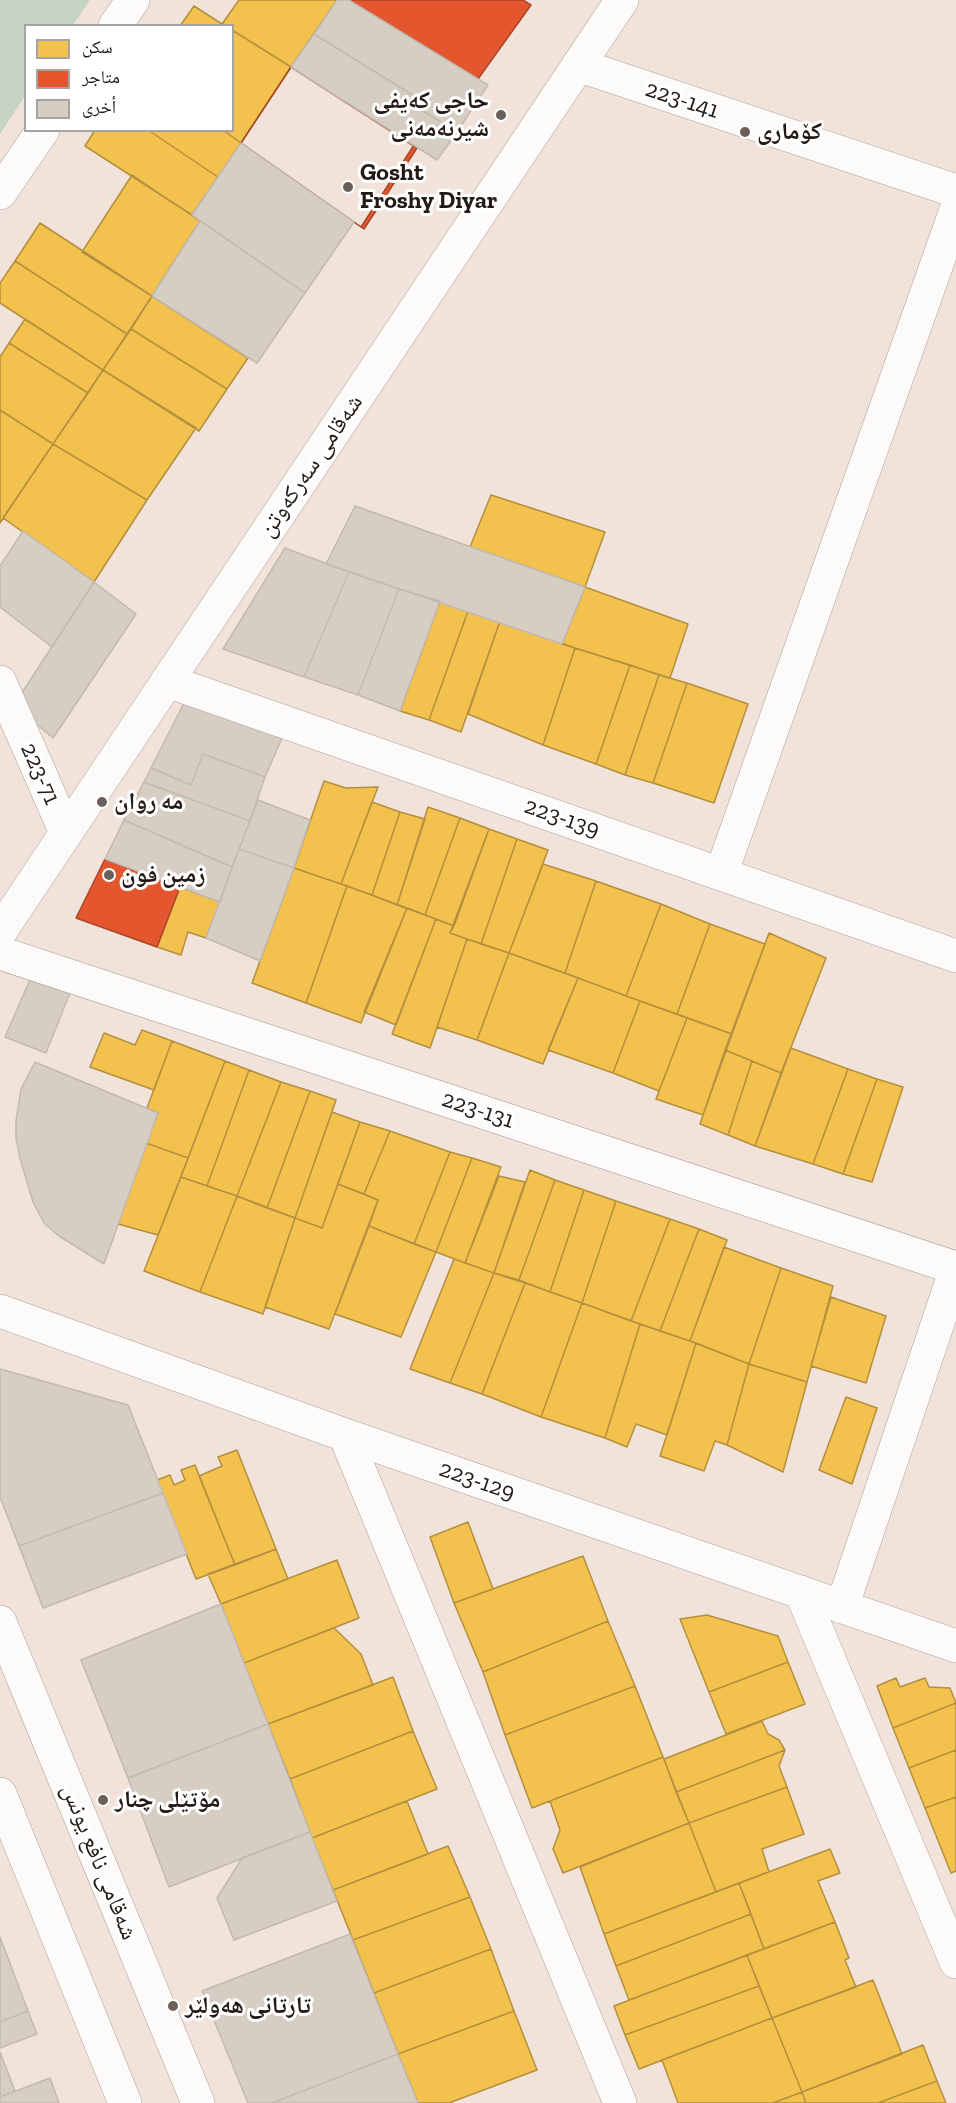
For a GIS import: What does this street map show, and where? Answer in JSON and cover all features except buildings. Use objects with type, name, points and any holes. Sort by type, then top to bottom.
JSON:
[{"type":"street","points":[[116,24],[133,0]]},
{"type":"street","name":"شەقامی سەرکەوتن","points":[[0,932],[622,0]]},
{"type":"street","name":"223-141","points":[[578,65],[956,190]]},
{"type":"street","points":[[0,193],[42,132]]},
{"type":"street","points":[[721,874],[956,210]]},
{"type":"street","name":"223-139","points":[[167,681],[956,956]]},
{"type":"street","name":"223-71","points":[[0,682],[66,832]]},
{"type":"street","name":"223-131","points":[[0,953],[956,1269]]},
{"type":"street","points":[[842,1607],[956,1269]]},
{"type":"street","name":"223-129","points":[[0,1311],[345,1435],[956,1647]]},
{"type":"street","points":[[345,1435],[620,2103]]},
{"type":"street","points":[[801,1592],[956,1962]]},
{"type":"street","name":"شەقامی نافع یونس","points":[[0,1622],[198,2103]]},
{"type":"street","points":[[0,1794],[125,2103]]},
{"type":"green space","points":[[0,0],[90,0],[74,24],[24,24],[24,98],[0,134]]},
{"type":"place","name":"حاجی کەیفی شیرنەمەنی","points":[[501,115]]},
{"type":"place","name":"كۆماری","points":[[745,132]]},
{"type":"place","name":"Gosht Froshy Diyar","points":[[348,187]]},
{"type":"place","name":"مه روان","points":[[102,802]]},
{"type":"place","name":"زمين فون","points":[[109,875]]},
{"type":"place","name":"مۆتێلی چنار","points":[[103,1800]]},
{"type":"place","name":"تارتانی هەولێر","points":[[173,2006]]}]
